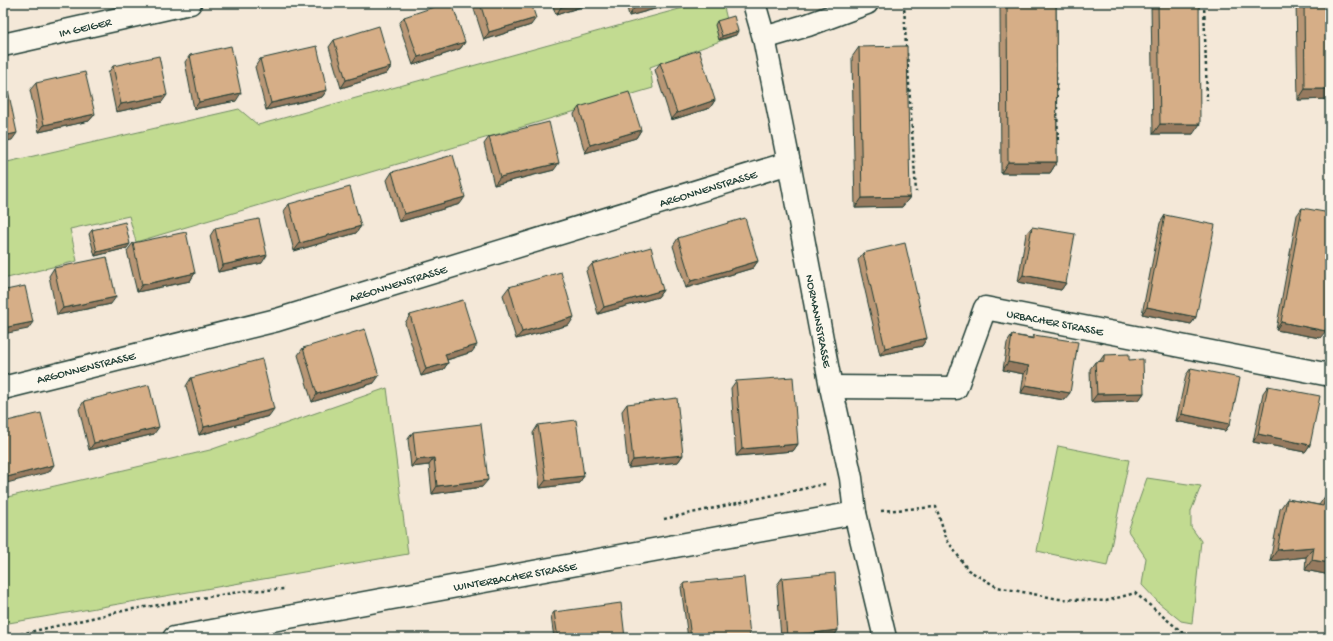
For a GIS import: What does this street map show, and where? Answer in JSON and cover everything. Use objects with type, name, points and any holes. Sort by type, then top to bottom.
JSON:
[{"type":"street","name":"IM GEIGER","points":[[3,45],[190,3]]},
{"type":"street","name":"NORMANNSTRASSE","points":[[754,3],[764,38],[789,163],[831,386],[851,478],[855,513],[885,638]]},
{"type":"street","points":[[764,38],[808,25],[867,3]]},
{"type":"street","name":"ARGONNENSTRASSE","points":[[3,388],[277,320],[789,163]]},
{"type":"street","name":"URBACHER STRASSE","points":[[831,386],[956,388],[985,308],[1330,375]]},
{"type":"street","name":"WINTERBACHER STRASSE","points":[[174,638],[855,513]]},
{"type":"path","points":[[904,3],[916,192]]},
{"type":"path","points":[[1204,3],[1208,100]]},
{"type":"path","points":[[1056,66],[1058,144]]},
{"type":"path","points":[[663,520],[851,478]]},
{"type":"path","points":[[855,513],[936,506],[947,540],[968,570],[997,587],[1059,599],[1106,601],[1136,593],[1189,638]]},
{"type":"path","points":[[3,638],[128,610],[244,591],[289,589]]},
{"type":"green space","points":[[701,3],[723,3],[731,37],[650,67],[653,88],[136,242],[129,216],[70,229],[77,261],[3,279],[3,163],[239,109],[258,125]]},
{"type":"green space","points":[[387,388],[408,554],[3,624],[3,498],[210,450]]},
{"type":"green space","points":[[1058,446],[1129,460],[1107,566],[1037,551]]},
{"type":"green space","points":[[1147,478],[1201,486],[1191,511],[1191,527],[1201,541],[1192,623],[1181,621],[1159,603],[1142,585],[1146,558],[1128,531]]},
{"type":"building","points":[[446,3],[452,3],[465,42],[418,57],[404,17]]},
{"type":"building","points":[[480,3],[531,3],[536,18],[489,32]]},
{"type":"building","points":[[559,3],[575,3],[561,7]]},
{"type":"building","points":[[633,3],[655,3],[634,8]]},
{"type":"building","points":[[1007,3],[1056,3],[1057,162],[1008,162]]},
{"type":"building","points":[[1158,3],[1199,3],[1200,124],[1160,124]]},
{"type":"building","points":[[1304,3],[1330,3],[1330,89],[1305,89]]},
{"type":"building","points":[[734,16],[738,31],[722,36],[717,21]]},
{"type":"building","points":[[379,26],[391,67],[346,80],[334,40]]},
{"type":"building","points":[[231,46],[241,93],[199,102],[190,55]]},
{"type":"building","points":[[317,46],[327,90],[271,103],[260,59]]},
{"type":"building","points":[[907,46],[910,197],[862,198],[859,47]]},
{"type":"building","points":[[699,50],[715,100],[677,113],[660,63]]},
{"type":"building","points":[[159,56],[167,95],[121,104],[113,66]]},
{"type":"building","points":[[85,72],[95,114],[44,125],[36,83]]},
{"type":"building","points":[[8,90],[17,133],[3,136],[3,91]]},
{"type":"building","points":[[629,92],[641,130],[590,145],[579,107]]},
{"type":"building","points":[[549,122],[559,163],[500,177],[489,137]]},
{"type":"building","points":[[453,155],[465,197],[404,214],[392,172]]},
{"type":"building","points":[[350,187],[361,226],[300,243],[289,204]]},
{"type":"building","points":[[1302,208],[1330,213],[1330,307],[1326,331],[1281,322]]},
{"type":"building","points":[[1165,215],[1215,225],[1196,317],[1147,307]]},
{"type":"building","points":[[745,218],[758,261],[691,281],[678,238]]},
{"type":"building","points":[[259,219],[267,255],[223,265],[215,228]]},
{"type":"building","points":[[125,222],[130,244],[97,252],[92,230]]},
{"type":"building","points":[[1032,227],[1075,234],[1066,283],[1023,275]]},
{"type":"building","points":[[186,232],[195,273],[142,285],[133,243]]},
{"type":"building","points":[[905,243],[927,338],[885,348],[863,253]]},
{"type":"building","points":[[651,247],[663,290],[604,307],[592,264]]},
{"type":"building","points":[[107,257],[116,297],[63,308],[54,268]]},
{"type":"building","points":[[561,272],[574,317],[522,332],[509,287]]},
{"type":"building","points":[[3,276],[6,290],[25,286],[33,322],[3,328]]},
{"type":"building","points":[[463,300],[477,345],[445,354],[448,363],[426,369],[410,315]]},
{"type":"building","points":[[365,329],[379,376],[317,394],[303,348]]},
{"type":"building","points":[[1012,335],[1034,339],[1034,335],[1078,342],[1070,393],[1026,385],[1029,366],[1008,362]]},
{"type":"building","points":[[1129,354],[1129,360],[1143,359],[1144,393],[1097,394],[1095,362],[1104,361],[1104,355]]},
{"type":"building","points":[[262,359],[274,409],[204,427],[191,378]]},
{"type":"building","points":[[1191,368],[1240,378],[1230,424],[1182,414]]},
{"type":"building","points":[[793,377],[798,444],[742,449],[736,381]]},
{"type":"building","points":[[149,385],[159,427],[94,443],[84,401]]},
{"type":"building","points":[[1268,386],[1320,396],[1310,445],[1258,434]]},
{"type":"building","points":[[677,398],[683,455],[633,460],[627,404]]},
{"type":"building","points":[[41,413],[54,465],[3,478],[3,422]]},
{"type":"building","points":[[576,420],[584,476],[546,480],[538,425]]},
{"type":"building","points":[[481,424],[488,480],[437,486],[434,458],[416,460],[413,432]]},
{"type":"building","points":[[1326,495],[1330,496],[1330,563],[1312,560],[1314,547],[1277,550],[1287,499],[1323,506]]},
{"type":"building","points":[[835,573],[838,630],[787,636],[782,578]]},
{"type":"building","points":[[744,577],[750,636],[732,638],[691,638],[684,583]]},
{"type":"building","points":[[621,603],[625,638],[558,638],[554,612]]},
{"type":"building","points":[[509,634],[509,638],[474,638]]},
{"type":"building","points":[[967,636],[980,638],[967,638]]}]
